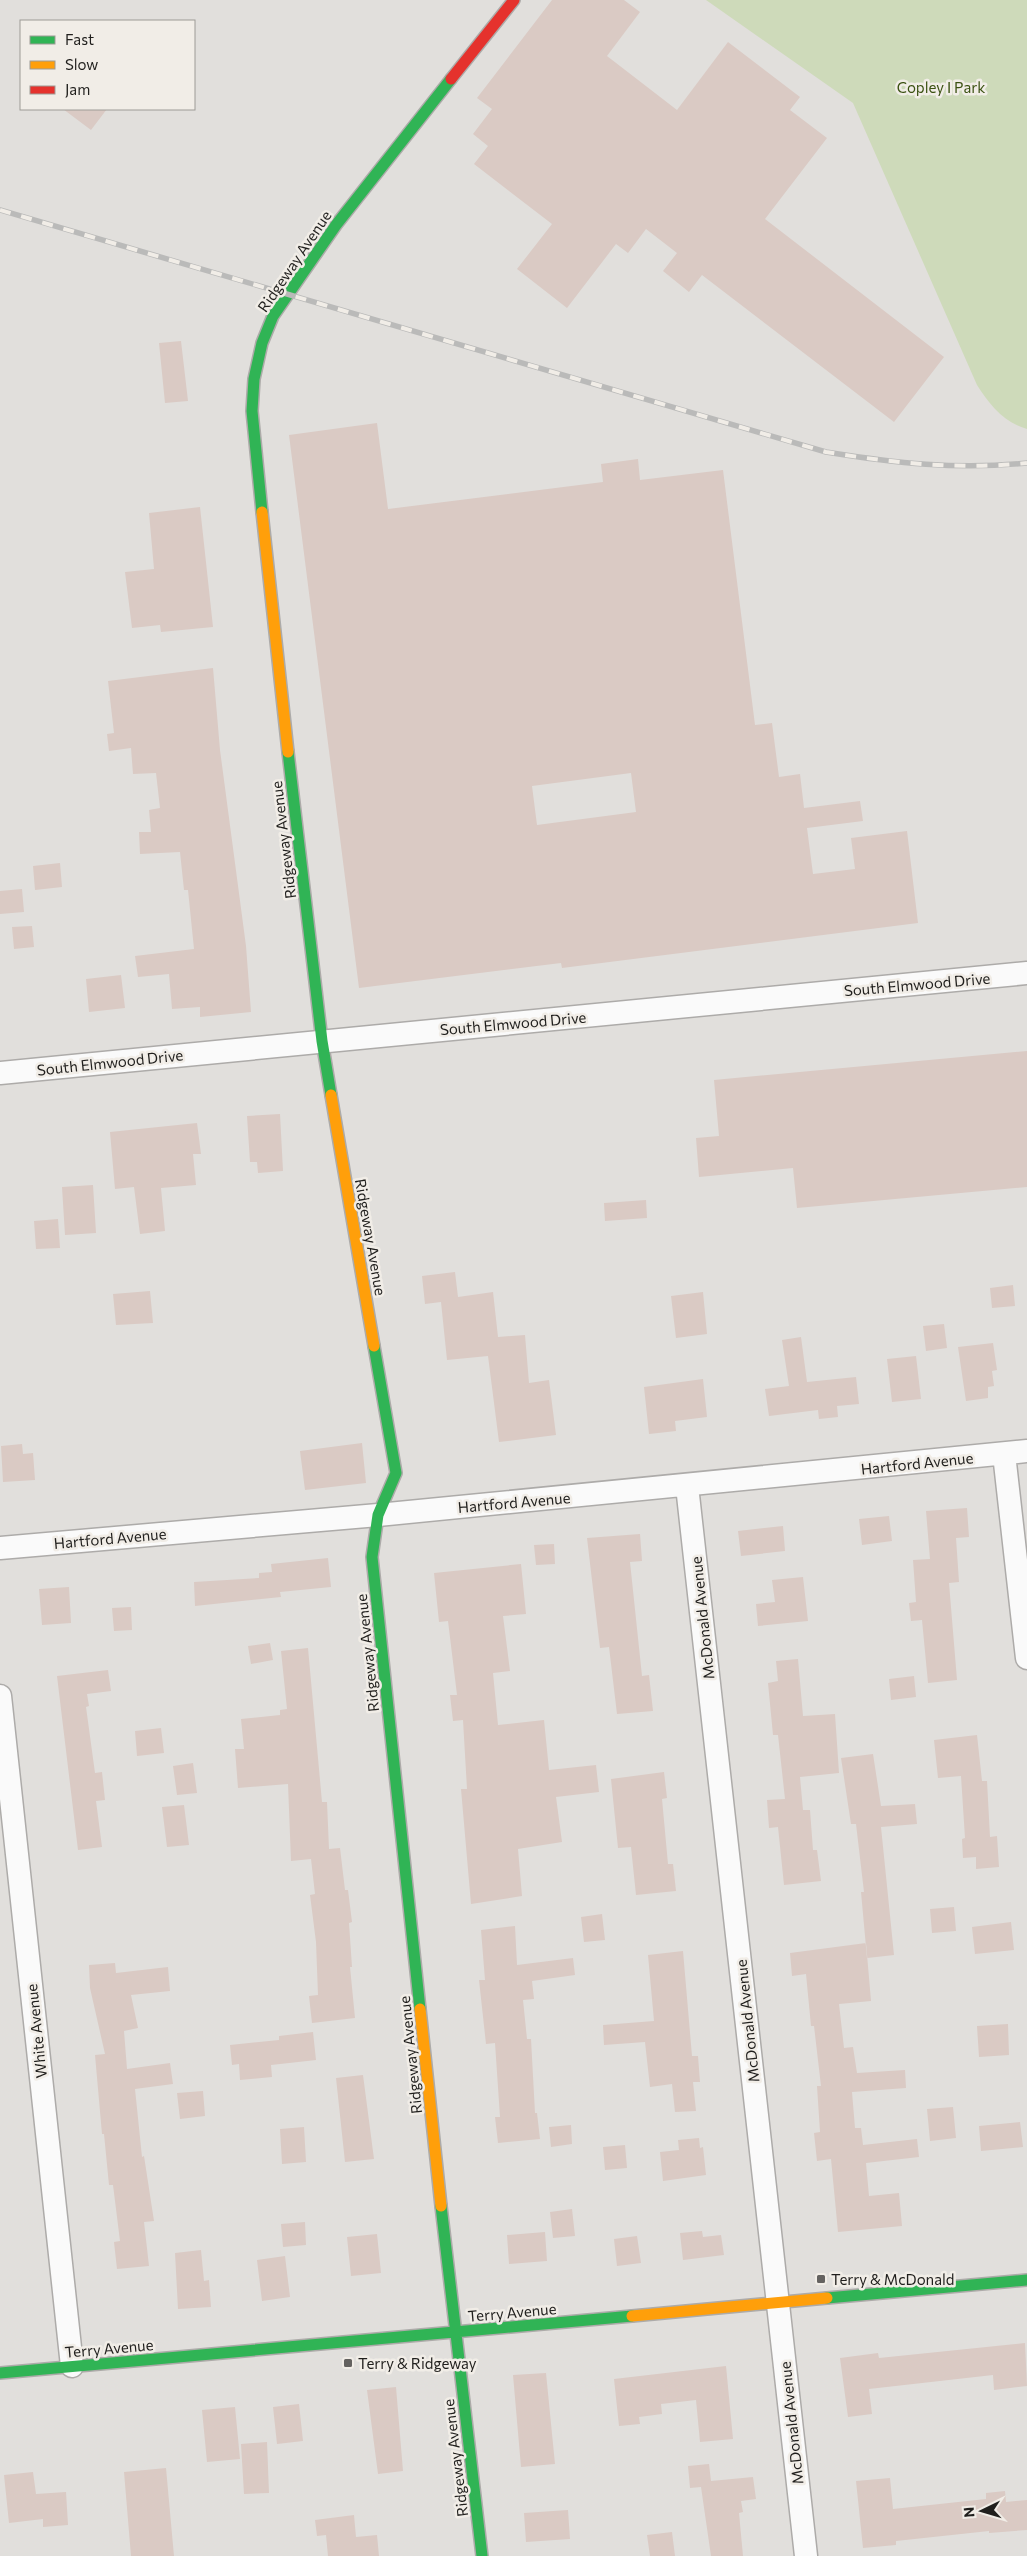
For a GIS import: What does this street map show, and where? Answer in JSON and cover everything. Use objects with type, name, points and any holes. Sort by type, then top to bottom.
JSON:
[{"type":"street","name":"Ridgeway Avenue","points":[[482,2556],[455,2332],[372,1557],[378,1515],[396,1473],[322,1041],[284,718],[252,411],[254,378],[266,330],[312,258],[336,225],[514,0]]},
{"type":"street","name":"South Elmwood Drive","points":[[0,1073],[1027,974]]},
{"type":"street","name":"Hartford Avenue","points":[[0,1548],[687,1486],[1027,1451]]},
{"type":"street","points":[[1004,1454],[1027,1658]]},
{"type":"street","name":"McDonald Avenue","points":[[687,1486],[806,2556]]},
{"type":"street","name":"White Avenue","points":[[0,1696],[72,2366]]},
{"type":"street","name":"Terry Avenue","points":[[0,2373],[1027,2280]]},
{"type":"green space","name":"Copley I Park","points":[[706,0],[1027,0],[1027,429],[1011,422],[998,412],[977,385],[853,103]]},
{"type":"building","points":[[552,0],[624,0],[640,12],[607,56],[677,110],[728,42],[800,97],[790,110],[827,138],[765,219],[944,357],[894,422],[702,275],[689,292],[663,271],[677,253],[646,229],[628,253],[616,244],[567,308],[517,269],[552,224],[474,164],[488,146],[473,134],[492,109],[477,98]]},
{"type":"building","points":[[64,110],[106,110],[91,130]]},
{"type":"building","points":[[181,341],[188,401],[165,403],[159,343]]},
{"type":"building","points":[[377,423],[388,509],[603,482],[601,464],[638,459],[640,480],[723,470],[755,725],[772,723],[779,777],[800,774],[804,808],[860,801],[863,821],[807,828],[813,874],[855,869],[851,838],[907,831],[918,923],[562,968],[561,963],[359,988],[289,435]],"holes":[[[631,773],[636,812],[537,825],[532,786]]]},
{"type":"building","points":[[200,507],[213,627],[161,632],[160,625],[132,628],[125,572],[154,569],[149,513]]},
{"type":"building","points":[[213,668],[220,750],[246,946],[251,1012],[200,1017],[200,1007],[172,1009],[169,974],[138,977],[135,956],[194,949],[188,890],[184,890],[180,852],[140,854],[139,832],[151,832],[149,810],[160,808],[156,773],[133,774],[131,748],[109,751],[107,734],[114,733],[108,681]]},
{"type":"building","points":[[60,863],[62,887],[35,890],[33,866]]},
{"type":"building","points":[[22,889],[24,912],[0,914],[0,891]]},
{"type":"building","points":[[32,926],[34,947],[14,949],[12,927]]},
{"type":"building","points":[[121,975],[125,1008],[89,1012],[86,979]]},
{"type":"building","points":[[1027,1051],[1027,1187],[797,1208],[793,1168],[699,1177],[696,1138],[719,1136],[714,1080]]},
{"type":"building","points":[[280,1114],[283,1171],[258,1173],[257,1162],[250,1162],[247,1116]]},
{"type":"building","points":[[197,1123],[201,1154],[193,1154],[196,1185],[161,1188],[165,1231],[140,1234],[134,1187],[115,1189],[110,1132]]},
{"type":"building","points":[[93,1185],[96,1233],[65,1235],[62,1187]]},
{"type":"building","points":[[646,1200],[647,1218],[605,1221],[604,1203]]},
{"type":"building","points":[[58,1219],[60,1248],[36,1249],[34,1221]]},
{"type":"building","points":[[455,1272],[458,1297],[493,1292],[498,1337],[525,1335],[529,1383],[549,1380],[556,1435],[499,1442],[488,1356],[447,1360],[441,1302],[425,1304],[422,1276]]},
{"type":"building","points":[[1013,1285],[1015,1306],[992,1308],[990,1288]]},
{"type":"building","points":[[150,1291],[153,1323],[116,1325],[113,1294]]},
{"type":"building","points":[[703,1292],[707,1334],[676,1338],[671,1296]]},
{"type":"building","points":[[944,1324],[947,1348],[926,1351],[923,1326]]},
{"type":"building","points":[[801,1337],[807,1382],[856,1377],[859,1404],[837,1406],[838,1417],[819,1419],[818,1410],[769,1416],[765,1389],[789,1386],[782,1340]]},
{"type":"building","points":[[993,1343],[997,1370],[992,1371],[994,1386],[988,1387],[988,1398],[966,1401],[958,1347]]},
{"type":"building","points":[[916,1356],[921,1399],[892,1402],[887,1359]]},
{"type":"building","points":[[703,1379],[707,1417],[675,1421],[676,1431],[649,1434],[644,1387]]},
{"type":"building","points":[[362,1443],[366,1483],[305,1490],[300,1451]]},
{"type":"building","points":[[22,1444],[23,1454],[33,1453],[35,1480],[3,1482],[1,1446]]},
{"type":"building","points":[[967,1508],[969,1537],[956,1538],[959,1582],[949,1583],[957,1680],[928,1683],[922,1620],[911,1621],[909,1603],[916,1602],[913,1560],[930,1559],[926,1511]]},
{"type":"building","points":[[889,1516],[892,1541],[862,1545],[859,1519]]},
{"type":"building","points":[[783,1526],[785,1551],[741,1556],[738,1531]]},
{"type":"building","points":[[640,1534],[642,1561],[630,1562],[642,1676],[649,1675],[653,1711],[617,1714],[609,1647],[600,1648],[587,1538]]},
{"type":"building","points":[[554,1544],[555,1564],[536,1565],[534,1545]]},
{"type":"building","points":[[328,1558],[331,1587],[280,1592],[281,1597],[195,1606],[194,1582],[259,1578],[259,1573],[272,1572],[271,1564]]},
{"type":"building","points":[[521,1564],[526,1614],[503,1616],[510,1671],[493,1673],[498,1725],[544,1720],[549,1770],[596,1765],[599,1792],[556,1797],[562,1842],[518,1849],[522,1896],[471,1904],[461,1789],[467,1789],[463,1720],[453,1721],[450,1695],[457,1695],[448,1621],[439,1622],[434,1573]]},
{"type":"building","points":[[803,1577],[808,1621],[758,1626],[756,1604],[775,1602],[772,1580]]},
{"type":"building","points":[[69,1587],[71,1623],[42,1625],[39,1589]]},
{"type":"building","points":[[131,1607],[132,1630],[114,1631],[112,1608]]},
{"type":"building","points":[[270,1643],[273,1660],[251,1664],[248,1646]]},
{"type":"building","points":[[308,1648],[322,1802],[327,1802],[329,1849],[340,1848],[345,1890],[348,1890],[352,1922],[349,1923],[352,1967],[350,1967],[355,2018],[312,2023],[309,1996],[318,1995],[316,1942],[310,1895],[315,1894],[311,1859],[291,1861],[288,1784],[238,1788],[235,1749],[244,1749],[241,1719],[280,1715],[280,1710],[287,1709],[281,1651]]},
{"type":"building","points":[[798,1659],[803,1716],[835,1714],[839,1773],[800,1777],[803,1810],[810,1810],[813,1850],[817,1850],[821,1881],[784,1885],[778,1827],[769,1828],[767,1800],[785,1799],[778,1735],[773,1735],[768,1683],[778,1681],[776,1661]]},
{"type":"building","points":[[108,1670],[111,1691],[87,1694],[89,1706],[86,1707],[95,1773],[102,1772],[105,1800],[96,1801],[102,1847],[78,1850],[57,1676]]},
{"type":"building","points":[[914,1676],[916,1697],[891,1700],[889,1679]]},
{"type":"building","points":[[161,1728],[164,1753],[137,1756],[135,1731]]},
{"type":"building","points":[[977,1735],[982,1781],[987,1781],[990,1837],[997,1836],[999,1867],[976,1869],[976,1857],[963,1858],[962,1839],[965,1838],[961,1776],[938,1778],[934,1740]]},
{"type":"building","points":[[873,1754],[881,1806],[915,1804],[917,1824],[881,1827],[894,1955],[867,1958],[861,1892],[864,1892],[856,1824],[851,1824],[841,1758]]},
{"type":"building","points":[[193,1763],[197,1793],[177,1795],[173,1766]]},
{"type":"building","points":[[664,1772],[667,1798],[662,1799],[668,1864],[673,1864],[676,1891],[636,1895],[631,1847],[618,1848],[611,1779]]},
{"type":"building","points":[[184,1805],[189,1845],[167,1847],[162,1807]]},
{"type":"building","points":[[954,1907],[956,1931],[932,1933],[930,1909]]},
{"type":"building","points":[[602,1914],[605,1940],[584,1942],[581,1917]]},
{"type":"building","points":[[1011,1922],[1014,1950],[975,1954],[972,1927]]},
{"type":"building","points":[[515,1926],[517,1965],[573,1958],[575,1975],[532,1981],[534,1999],[523,2000],[527,2039],[531,2039],[535,2113],[537,2113],[540,2139],[498,2143],[495,2117],[500,2117],[495,2043],[486,2044],[479,1980],[485,1980],[481,1930]]},
{"type":"building","points":[[866,1943],[871,2001],[839,2004],[844,2048],[853,2047],[857,2073],[905,2070],[906,2088],[852,2092],[855,2128],[861,2128],[863,2145],[917,2139],[919,2157],[866,2163],[869,2196],[899,2193],[902,2226],[838,2232],[831,2159],[817,2161],[814,2133],[820,2132],[817,2086],[821,2086],[814,2026],[811,2026],[806,1974],[792,1976],[790,1953]]},
{"type":"building","points":[[683,1951],[692,2056],[698,2056],[700,2082],[693,2082],[696,2111],[675,2112],[672,2084],[650,2087],[645,2042],[604,2045],[603,2025],[654,2021],[648,1955]]},
{"type":"building","points":[[115,1963],[116,1973],[168,1967],[170,1991],[131,1995],[138,2028],[124,2031],[127,2069],[170,2063],[173,2084],[135,2089],[142,2157],[144,2156],[154,2221],[144,2222],[149,2266],[117,2269],[114,2242],[120,2241],[113,2185],[109,2185],[104,2134],[102,2134],[95,2055],[105,2054],[90,1988],[89,1965]]},
{"type":"building","points":[[1008,2024],[1009,2055],[979,2057],[977,2026]]},
{"type":"building","points":[[313,2032],[316,2060],[271,2065],[272,2077],[240,2080],[239,2064],[232,2065],[230,2045],[279,2040],[279,2036]]},
{"type":"building","points":[[363,2075],[374,2159],[345,2162],[336,2078]]},
{"type":"building","points":[[203,2091],[205,2116],[180,2119],[177,2093]]},
{"type":"building","points":[[953,2107],[956,2138],[930,2141],[927,2109]]},
{"type":"building","points":[[1020,2122],[1023,2147],[981,2151],[979,2126]]},
{"type":"building","points":[[571,2125],[572,2144],[551,2147],[549,2127]]},
{"type":"building","points":[[304,2127],[306,2162],[282,2164],[280,2129]]},
{"type":"building","points":[[699,2138],[700,2148],[703,2147],[706,2175],[663,2181],[660,2152],[679,2150],[678,2140]]},
{"type":"building","points":[[625,2145],[627,2168],[605,2170],[603,2147]]},
{"type":"building","points":[[572,2209],[575,2236],[553,2238],[550,2212]]},
{"type":"building","points":[[305,2222],[306,2245],[283,2247],[281,2224]]},
{"type":"building","points":[[702,2231],[703,2237],[721,2235],[724,2255],[683,2260],[680,2233]]},
{"type":"building","points":[[545,2232],[547,2261],[509,2264],[507,2235]]},
{"type":"building","points":[[377,2234],[381,2273],[351,2276],[347,2237]]},
{"type":"building","points":[[637,2236],[641,2263],[617,2266],[614,2239]]},
{"type":"building","points":[[201,2250],[204,2281],[209,2280],[211,2307],[178,2309],[175,2253]]},
{"type":"building","points":[[285,2256],[290,2297],[262,2301],[257,2260]]},
{"type":"building","points":[[1025,2343],[1027,2386],[994,2390],[993,2375],[869,2389],[872,2414],[848,2417],[840,2358],[878,2353],[879,2358]]},
{"type":"building","points":[[726,2366],[733,2439],[700,2442],[696,2400],[661,2404],[662,2414],[639,2417],[640,2424],[619,2426],[614,2379]]},
{"type":"building","points":[[546,2373],[555,2464],[521,2467],[513,2375]]},
{"type":"building","points":[[396,2387],[403,2471],[378,2474],[367,2390]]},
{"type":"building","points":[[299,2404],[303,2441],[277,2444],[273,2407]]},
{"type":"building","points":[[235,2407],[240,2459],[207,2462],[202,2410]]},
{"type":"building","points":[[267,2442],[269,2493],[244,2494],[241,2444]]},
{"type":"building","points":[[709,2464],[711,2481],[753,2477],[756,2499],[741,2501],[743,2512],[739,2513],[743,2556],[711,2556],[701,2487],[690,2488],[688,2466]]},
{"type":"building","points":[[166,2468],[174,2556],[131,2556],[124,2472]]},
{"type":"building","points":[[33,2472],[36,2494],[66,2492],[68,2525],[43,2527],[43,2519],[9,2523],[4,2475]]},
{"type":"building","points":[[890,2478],[893,2509],[986,2499],[986,2493],[1005,2491],[1006,2502],[1027,2500],[1027,2530],[989,2533],[989,2531],[896,2541],[896,2545],[863,2548],[856,2481]]},
{"type":"building","points":[[568,2510],[570,2539],[526,2542],[524,2513]]},
{"type":"building","points":[[354,2515],[356,2537],[377,2535],[379,2556],[328,2556],[326,2535],[317,2536],[315,2520]]},
{"type":"building","points":[[672,2532],[675,2556],[650,2556],[647,2535]]},
{"type":"railway","points":[[0,210],[826,452],[926,464],[976,466],[1027,463]]},
{"type":"traffic: fast","points":[[262,512],[252,411],[254,379],[262,343],[273,316],[336,225],[451,79]]},
{"type":"traffic: fast","points":[[288,752],[322,1041],[331,1095]]},
{"type":"traffic: fast","points":[[374,1346],[396,1473],[378,1515],[372,1557],[420,2009]]},
{"type":"traffic: fast","points":[[441,2206],[482,2556]]},
{"type":"traffic: fast","points":[[827,2298],[1027,2280]]},
{"type":"traffic: fast","points":[[0,2373],[632,2316]]},
{"type":"traffic: slow","points":[[262,512],[288,752]]},
{"type":"traffic: slow","points":[[331,1095],[374,1346]]},
{"type":"traffic: slow","points":[[420,2009],[441,2206]]},
{"type":"traffic: slow","points":[[632,2316],[827,2298]]},
{"type":"traffic: jam","points":[[451,79],[514,0]]},
{"type":"place","name":"Terry & McDonald","points":[[821,2279]]},
{"type":"place","name":"Terry & Ridgeway","points":[[348,2363]]}]
